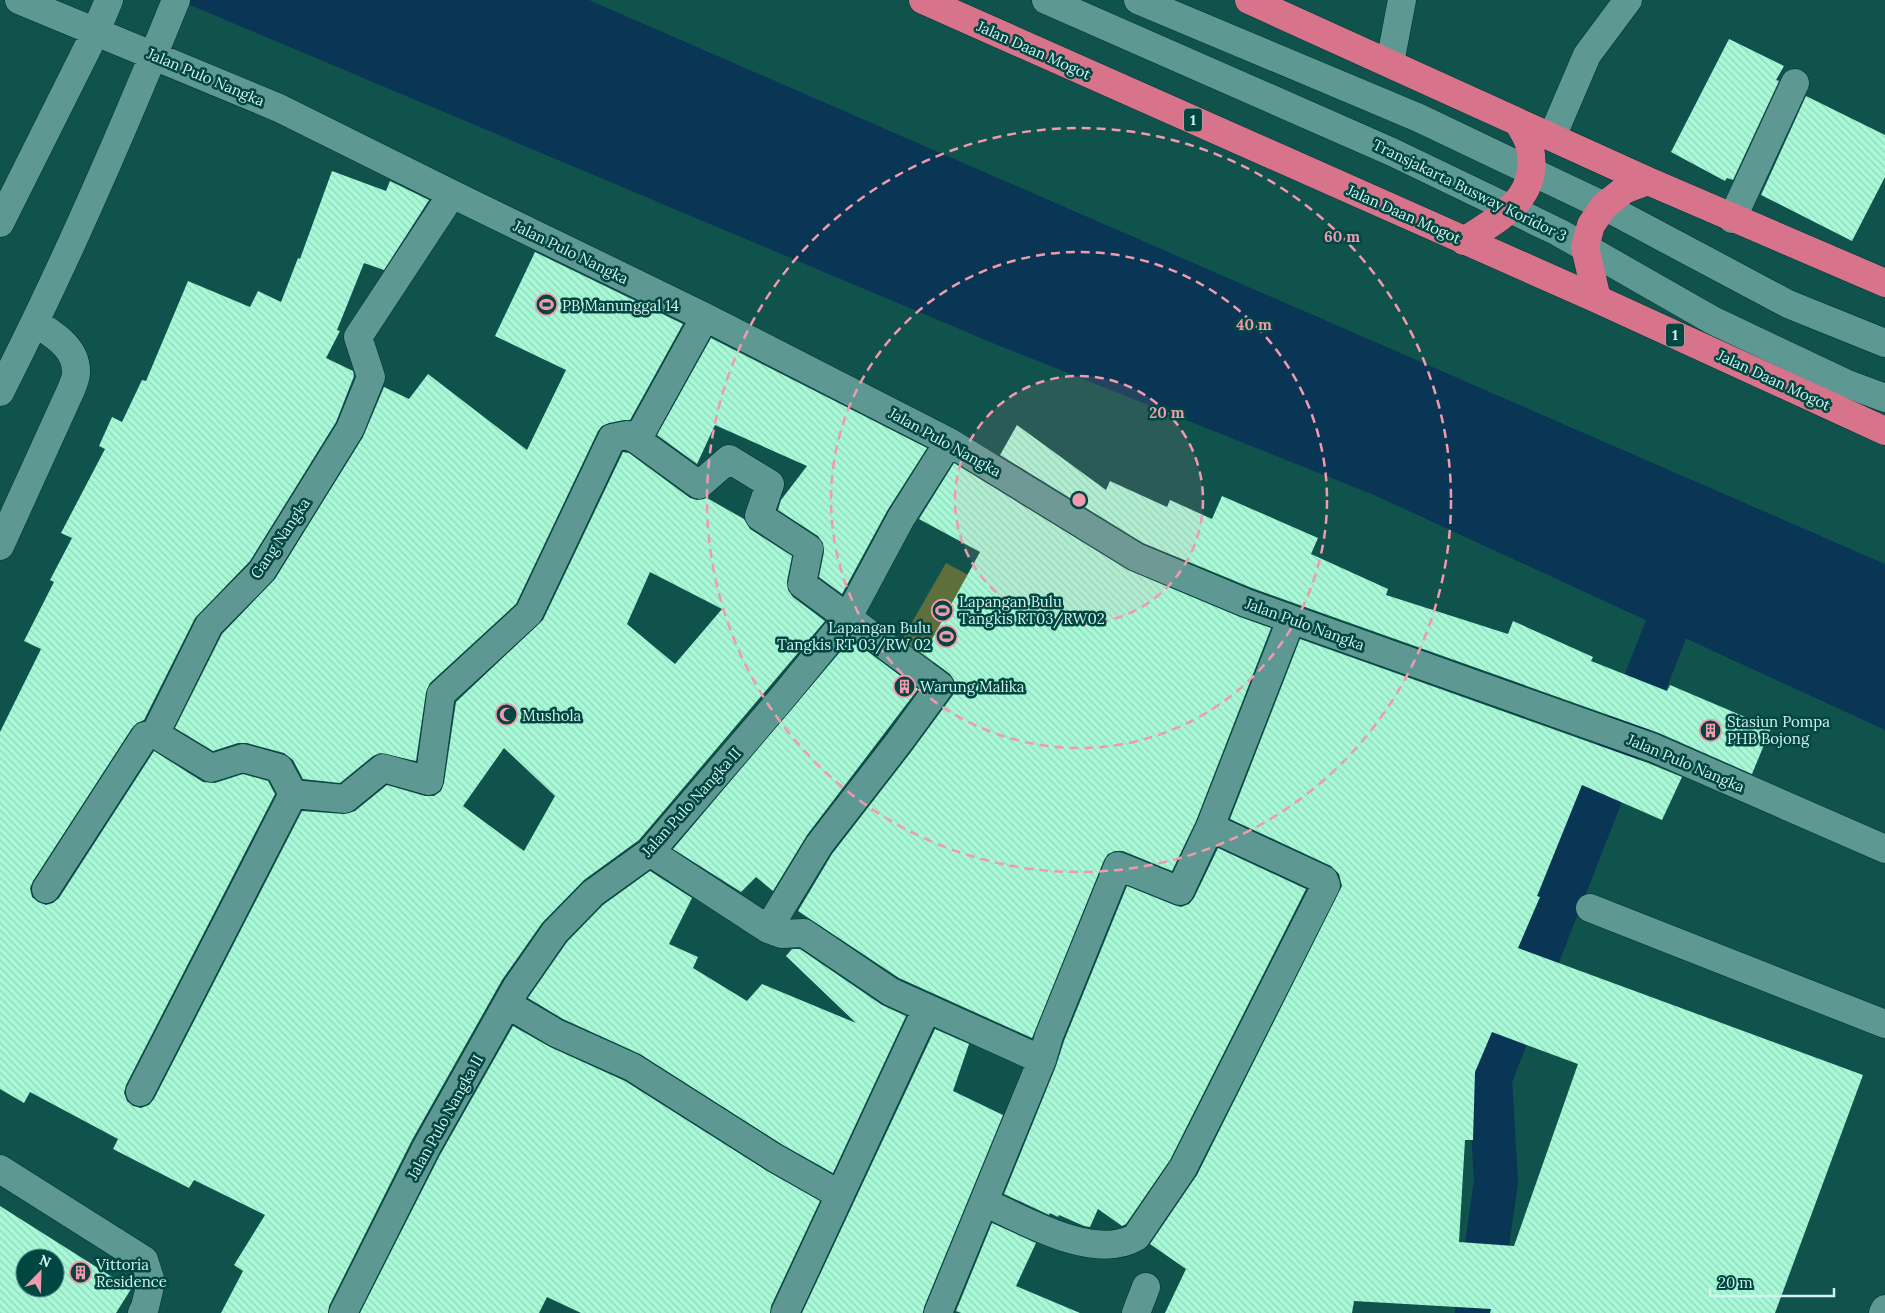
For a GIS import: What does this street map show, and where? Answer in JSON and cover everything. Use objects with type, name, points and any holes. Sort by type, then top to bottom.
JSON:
[{"type":"highway","name":"Jalan Daan Mogot","points":[[923,0],[1597,299],[1885,431]]},
{"type":"highway","points":[[1249,0],[1288,8],[1390,63],[1519,124],[1885,283]]},
{"type":"highway","points":[[1464,241],[1512,209],[1525,192],[1532,172],[1530,147],[1519,124]]},
{"type":"highway","points":[[1597,299],[1585,247],[1591,225],[1604,206],[1624,190],[1648,181]]},
{"type":"street","name":"Jalan Pulo Nangka","points":[[19,0],[104,13],[155,55],[279,108],[705,317],[949,442],[1136,557],[1246,604],[1654,748],[1885,848]]},
{"type":"street","name":"Transjakarta Busway Koridor 3","points":[[1046,0],[1392,152],[1512,209],[1585,247],[1712,320],[1845,383],[1885,398]]},
{"type":"street","points":[[1138,0],[1419,118],[1604,206],[1788,304],[1885,342]]},
{"type":"street","points":[[1390,63],[1402,0]]},
{"type":"street","points":[[1552,137],[1587,55],[1628,0]]},
{"type":"street","points":[[0,392],[36,323],[155,55],[171,12]]},
{"type":"street","points":[[0,223],[104,13]]},
{"type":"street","points":[[1732,218],[1795,83]]},
{"type":"street","name":"Gang Nangka","points":[[156,734],[209,625],[262,571],[350,429],[371,376],[358,337],[452,194]]},
{"type":"street","points":[[637,440],[705,317]]},
{"type":"street","points":[[0,546],[70,392],[76,373],[73,355],[62,341],[36,323]]},
{"type":"street","points":[[293,794],[345,799],[383,768],[429,781],[441,694],[529,613],[612,438],[627,435],[637,440],[699,485],[729,459],[770,484],[759,516],[809,549],[802,584],[940,686],[819,845],[768,929]]},
{"type":"street","name":"Jalan Pulo Nangka II","points":[[343,1313],[426,1148],[516,988],[555,932],[593,893],[650,852],[848,619],[901,518],[949,442]]},
{"type":"street","points":[[938,1313],[1042,1060],[1049,1036],[1118,866],[1180,891],[1210,827],[1291,620]]},
{"type":"street","points":[[46,889],[145,736],[156,734],[211,768],[243,758],[279,768],[293,794]]},
{"type":"street","points":[[140,1092],[293,794]]},
{"type":"street","points":[[984,1202],[1054,1234],[1099,1246],[1125,1244],[1136,1237],[1183,1168],[1326,885],[1324,880],[1210,827]]},
{"type":"street","points":[[650,852],[768,929],[782,934],[804,933],[892,992],[1042,1060]]},
{"type":"street","points":[[1590,908],[1885,1024]]},
{"type":"street","points":[[507,1004],[556,1033],[632,1068],[775,1158],[840,1195]]},
{"type":"street","points":[[784,1313],[927,1008]]},
{"type":"street","points":[[0,1169],[144,1260],[151,1282],[142,1313]]},
{"type":"street","points":[[1136,1313],[1146,1287]]},
{"type":"street","points":[[1883,1313],[1885,1309]]},
{"type":"green space","name":"Lapangan Bulu Tangkis RT03/RW02","points":[[946,563],[985,584],[947,636],[931,668],[895,652]]},
{"type":"water","points":[[178,0],[589,0],[1885,564],[1885,730],[1374,495],[995,344]]},
{"type":"building","points":[[1729,39],[1784,66],[1776,80],[1779,81],[1733,180],[1727,178],[1725,181],[1671,152]]},
{"type":"building","points":[[1806,96],[1885,135],[1885,177],[1852,241],[1761,195]]},
{"type":"building","points":[[332,171],[386,191],[390,181],[429,200],[384,270],[364,263],[337,330],[340,331],[326,358],[353,371],[354,376],[336,422],[250,561],[195,618],[144,720],[132,728],[30,888],[32,897],[46,905],[53,903],[59,898],[154,751],[203,782],[215,783],[243,774],[268,781],[275,794],[126,1085],[124,1093],[127,1101],[133,1106],[141,1108],[149,1105],[154,1099],[302,811],[344,814],[355,811],[387,785],[425,796],[434,796],[441,791],[444,783],[456,702],[543,620],[623,452],[629,453],[690,498],[697,500],[707,498],[744,519],[750,529],[792,556],[787,581],[788,590],[793,597],[825,621],[639,840],[584,880],[542,923],[502,980],[412,1140],[329,1306],[328,1313],[221,1313],[243,1271],[234,1265],[265,1215],[194,1180],[189,1188],[113,1149],[118,1139],[30,1092],[24,1103],[0,1089],[0,732],[41,649],[24,641],[54,582],[50,580],[72,538],[61,533],[105,449],[99,446],[112,417],[122,422],[142,380],[146,381],[188,281],[250,307],[258,291],[281,302],[298,258],[300,259]],"holes":[[[650,572],[722,609],[675,664],[627,624]],[[504,748],[555,796],[524,851],[463,806]]]},
{"type":"building","points":[[535,252],[683,324],[630,420],[609,423],[602,426],[598,431],[516,604],[430,683],[426,692],[416,761],[380,753],[373,756],[340,783],[303,779],[293,760],[284,753],[247,743],[238,743],[213,751],[175,728],[222,634],[275,579],[363,437],[384,387],[409,399],[428,374],[527,450],[566,370],[495,336]]},
{"type":"building","points":[[711,338],[927,448],[887,511],[842,594],[819,577],[824,552],[823,543],[818,536],[778,510],[781,500],[807,466],[715,425],[697,464],[657,435]]},
{"type":"building","points":[[1017,425],[1106,490],[1110,481],[1167,507],[1170,500],[1212,519],[1222,496],[1318,538],[1311,554],[1388,589],[1386,595],[1508,634],[1513,621],[1593,657],[1591,661],[1667,691],[1670,685],[1771,728],[1752,774],[1659,733],[1252,588],[1143,543],[1000,455]]},
{"type":"building","points":[[954,463],[1128,570],[1271,628],[1196,821],[1172,871],[1123,851],[1115,851],[1108,854],[1032,1038],[899,978],[798,911],[832,854],[953,695],[955,688],[954,680],[950,674],[919,651],[926,638],[931,641],[980,552],[919,519]]},
{"type":"building","points":[[851,639],[918,689],[807,835],[773,891],[756,877],[741,892],[673,849]]},
{"type":"building","points":[[1300,639],[1648,763],[1682,777],[1662,820],[1582,785],[1537,896],[1540,897],[1518,948],[1863,1075],[1775,1313],[1490,1313],[1491,1309],[1354,1301],[1352,1313],[1165,1313],[1186,1269],[1150,1244],[1197,1175],[1342,886],[1339,874],[1331,866],[1230,819]],"holes":[[[1492,1032],[1578,1064],[1514,1246],[1459,1242],[1465,1140],[1473,1140],[1475,1072]]]},
{"type":"building","points":[[1218,848],[1306,889],[1170,1160],[1126,1224],[1122,1226],[1098,1209],[1090,1227],[1059,1215],[1058,1217],[1050,1213],[1049,1215],[1004,1194],[1127,886],[1174,905],[1181,907],[1189,904],[1194,898]]},
{"type":"building","points":[[650,871],[692,898],[669,944],[698,957],[693,968],[747,1001],[762,984],[856,1023],[786,956],[792,949],[800,949],[882,1005],[906,1016],[833,1173],[783,1145],[640,1054],[563,1019],[528,998],[567,942],[603,905]]},
{"type":"building","points":[[513,1026],[550,1047],[625,1081],[767,1171],[820,1201],[771,1306],[770,1313],[581,1313],[547,1297],[539,1313],[360,1313],[440,1155]]},
{"type":"building","points":[[935,1029],[969,1044],[953,1091],[1003,1115],[923,1313],[802,1313]]},
{"type":"building","name":"Vittoria Residence","points":[[0,1206],[131,1289],[116,1313],[0,1313]]},
{"type":"building","points":[[992,1223],[1036,1243],[1016,1286],[1080,1313],[961,1313],[956,1311]]},
{"type":"waterway","points":[[1477,1313],[1496,1182],[1490,1078],[1683,586]]},
{"type":"place","name":"PB Manunggal 14","points":[[546,305]]},
{"type":"place","name":"Lapangan Bulu Tangkis RT03/RW02","points":[[943,610]]},
{"type":"place","name":"Lapangan Bulu Tangkis RT 03/RW 02","points":[[947,636]]},
{"type":"place","name":"Warung Malika","points":[[904,686]]},
{"type":"place","name":"Mushola","points":[[506,715]]},
{"type":"place","name":"Stasiun Pompa PHB Bojong","points":[[1711,730]]},
{"type":"place","name":"Vittoria Residence","points":[[80,1273]]}]
